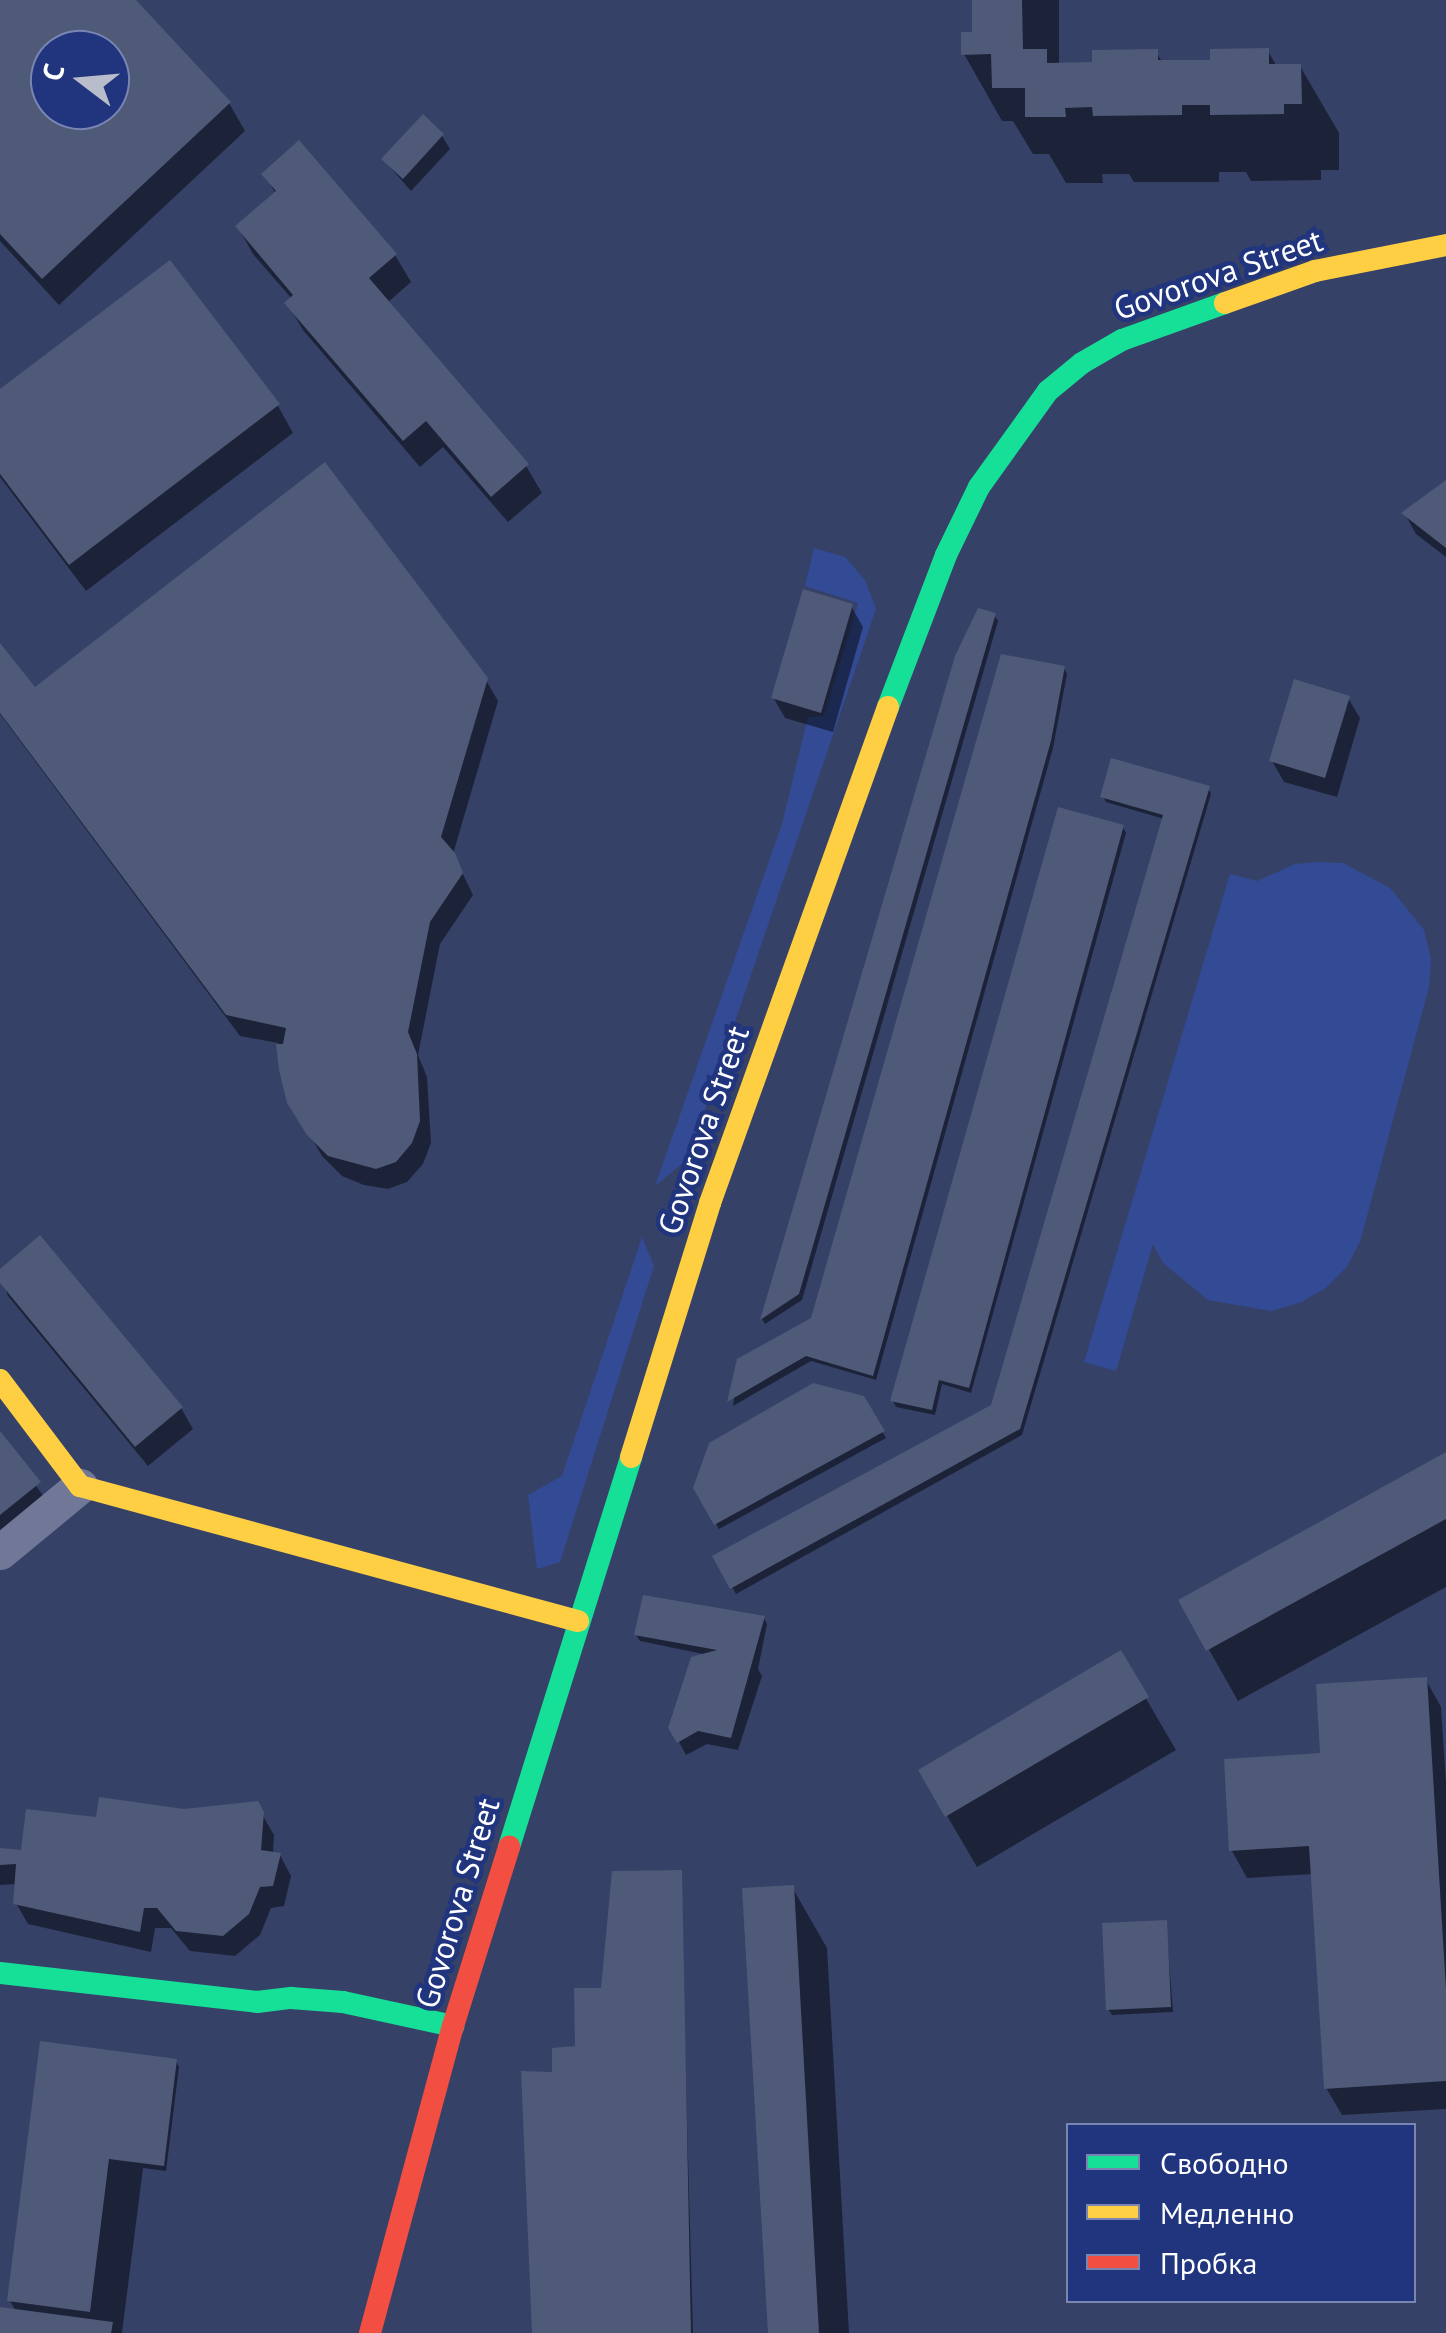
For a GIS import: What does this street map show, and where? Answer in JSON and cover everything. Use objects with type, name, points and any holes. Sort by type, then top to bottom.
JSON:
[{"type":"main road","name":"Govorova Street","points":[[370,2333],[453,2026],[710,1203],[946,555],[997,458],[1048,391],[1082,363],[1122,340],[1315,270],[1446,245]]},
{"type":"main road","points":[[0,1380],[80,1486],[578,1621]]},
{"type":"main road","points":[[0,1974],[257,2002],[291,1998],[343,2002],[453,2026]]},
{"type":"street","points":[[0,1552],[80,1486]]},
{"type":"shaded area","points":[[814,548],[845,557],[865,580],[876,609],[688,1159],[655,1186],[782,824],[808,717],[824,716],[858,603],[805,586]]},
{"type":"shaded area","points":[[1343,863],[1390,888],[1424,930],[1431,959],[1429,987],[1360,1242],[1346,1268],[1327,1287],[1302,1302],[1271,1311],[1208,1300],[1163,1263],[1153,1244],[1116,1371],[1084,1362],[1230,874],[1257,881],[1295,864]]},
{"type":"shaded area","points":[[642,1237],[654,1266],[560,1562],[537,1569],[528,1495],[562,1476]]},
{"type":"building","points":[[0,0],[136,0],[231,102],[42,279],[0,234]]},
{"type":"building","points":[[972,0],[1022,0],[1023,49],[1047,49],[1047,63],[1092,62],[1092,50],[1158,49],[1158,60],[1210,60],[1210,49],[1269,48],[1269,64],[1301,64],[1302,104],[1284,104],[1284,114],[1210,115],[1210,105],[1182,105],[1182,115],[1093,116],[1092,107],[1065,108],[1066,117],[1025,117],[1025,88],[992,88],[991,54],[961,55],[961,32],[972,32]]},
{"type":"building","points":[[423,114],[444,134],[403,179],[381,159]]},
{"type":"building","points":[[299,140],[397,254],[369,278],[529,464],[491,497],[426,421],[403,441],[284,303],[293,295],[235,226],[276,191],[261,174]]},
{"type":"building","points":[[170,260],[280,404],[69,565],[0,474],[0,389]]},
{"type":"building","points":[[325,462],[488,678],[441,837],[455,853],[463,873],[430,922],[408,1032],[417,1054],[420,1121],[412,1143],[396,1162],[376,1169],[328,1156],[307,1135],[287,1103],[279,1070],[276,1044],[283,1044],[286,1028],[226,1015],[0,713],[0,643],[35,687]]},
{"type":"building","points":[[1446,480],[1446,548],[1401,513]]},
{"type":"building","points":[[803,589],[853,604],[821,713],[771,698]]},
{"type":"building","points":[[978,608],[996,613],[799,1294],[760,1320],[955,656]]},
{"type":"building","points":[[1001,654],[1065,666],[1051,741],[873,1376],[806,1356],[727,1402],[737,1359],[811,1318]]},
{"type":"building","points":[[1294,679],[1350,696],[1325,778],[1269,761]]},
{"type":"building","points":[[1111,758],[1210,786],[1020,1429],[730,1589],[712,1556],[991,1405],[1163,815],[1100,797]]},
{"type":"building","points":[[1058,807],[1124,825],[969,1388],[939,1380],[932,1410],[890,1401]]},
{"type":"building","points":[[40,1235],[183,1407],[135,1447],[0,1283],[0,1269]]},
{"type":"building","points":[[813,1383],[864,1396],[885,1431],[714,1525],[693,1488],[709,1443]]},
{"type":"building","points":[[0,1431],[41,1482],[0,1515]]},
{"type":"building","points":[[1446,1452],[1446,1519],[1206,1651],[1178,1600]]},
{"type":"building","points":[[643,1595],[765,1616],[731,1738],[698,1731],[677,1743],[668,1728],[691,1657],[717,1650],[634,1635]]},
{"type":"building","points":[[1121,1650],[1149,1697],[945,1817],[918,1770]]},
{"type":"building","points":[[1427,1677],[1446,1989],[1446,2081],[1324,2089],[1309,1846],[1229,1851],[1224,1759],[1320,1753],[1316,1684]]},
{"type":"building","points":[[99,1797],[184,1809],[258,1801],[264,1812],[261,1850],[281,1853],[273,1886],[260,1887],[249,1914],[223,1936],[176,1931],[157,1908],[144,1908],[140,1932],[13,1904],[16,1864],[0,1865],[0,1848],[21,1850],[26,1809],[96,1817]]},
{"type":"building","points":[[682,1870],[691,2333],[532,2333],[521,2071],[552,2072],[552,2048],[575,2046],[574,1988],[601,1988],[612,1871]]},
{"type":"building","points":[[794,1885],[819,2333],[768,2333],[742,1888]]},
{"type":"building","points":[[1167,1920],[1171,2007],[1106,2010],[1102,1923]]},
{"type":"building","points":[[40,2041],[177,2059],[164,2166],[109,2159],[90,2312],[7,2301]]},
{"type":"building","points":[[0,2307],[113,2322],[111,2333],[0,2333]]},
{"type":"traffic: fast","points":[[888,707],[946,555],[979,487],[1048,391],[1082,363],[1122,340],[1225,303]]},
{"type":"traffic: fast","points":[[509,1847],[631,1457]]},
{"type":"traffic: fast","points":[[0,1973],[257,2002],[291,1998],[343,2002],[453,2026]]},
{"type":"traffic: slow","points":[[1225,303],[1315,271],[1446,245]]},
{"type":"traffic: slow","points":[[631,1457],[710,1203],[888,707]]},
{"type":"traffic: slow","points":[[0,1380],[80,1486],[578,1621]]},
{"type":"traffic: jam","points":[[370,2333],[453,2026],[509,1847]]}]
